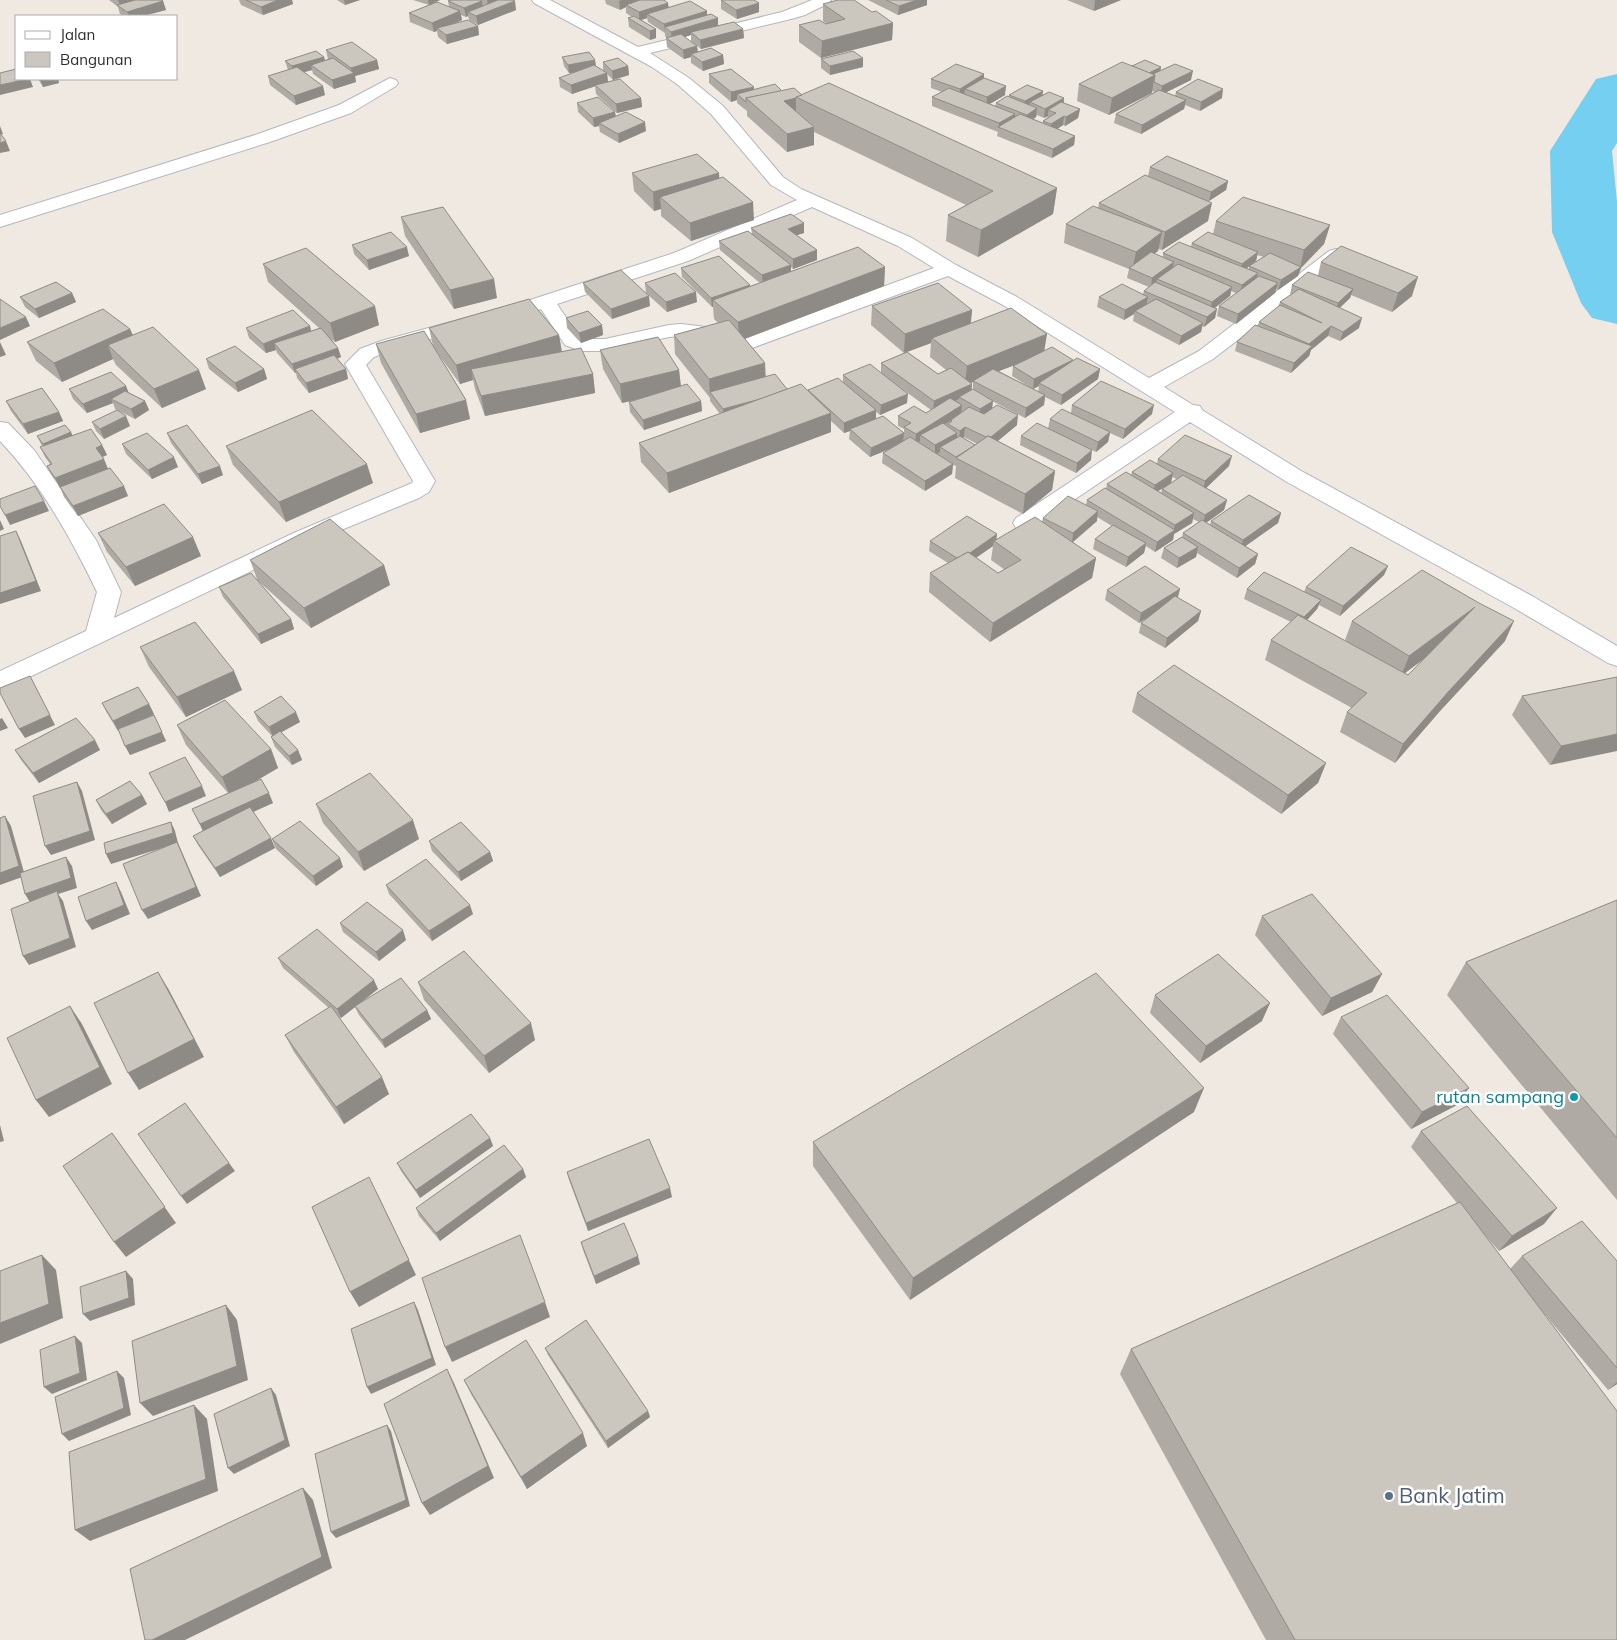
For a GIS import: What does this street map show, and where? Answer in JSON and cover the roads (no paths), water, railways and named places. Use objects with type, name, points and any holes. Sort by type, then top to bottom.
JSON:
[{"type":"street","points":[[539,0],[637,52],[683,81],[717,110],[750,152],[777,181],[795,193],[905,242],[949,269],[1010,301],[1148,387],[1192,411],[1295,477],[1523,602],[1617,657]]},
{"type":"street","points":[[637,52],[786,16],[800,12],[824,0]]},
{"type":"street","points":[[0,221],[264,138],[345,109],[390,83]]},
{"type":"street","points":[[0,682],[304,537],[410,494],[421,487],[424,481],[356,364],[367,354],[388,346],[545,301],[681,257],[811,201]]},
{"type":"street","points":[[1148,387],[1206,355],[1336,255]]},
{"type":"street","points":[[545,301],[572,341],[578,346],[606,345],[671,331],[718,335],[740,342],[752,342],[949,269]]},
{"type":"street","points":[[1024,523],[1192,411]]},
{"type":"street","points":[[0,428],[26,455],[84,540],[109,592],[96,636]]},
{"type":"waterway","points":[[1617,92],[1581,151],[1586,232],[1617,303]]},
{"type":"place","name":"rutan sampang","points":[[1574,1097]]},
{"type":"place","name":"Bank Jatim","points":[[1389,1496]]}]
